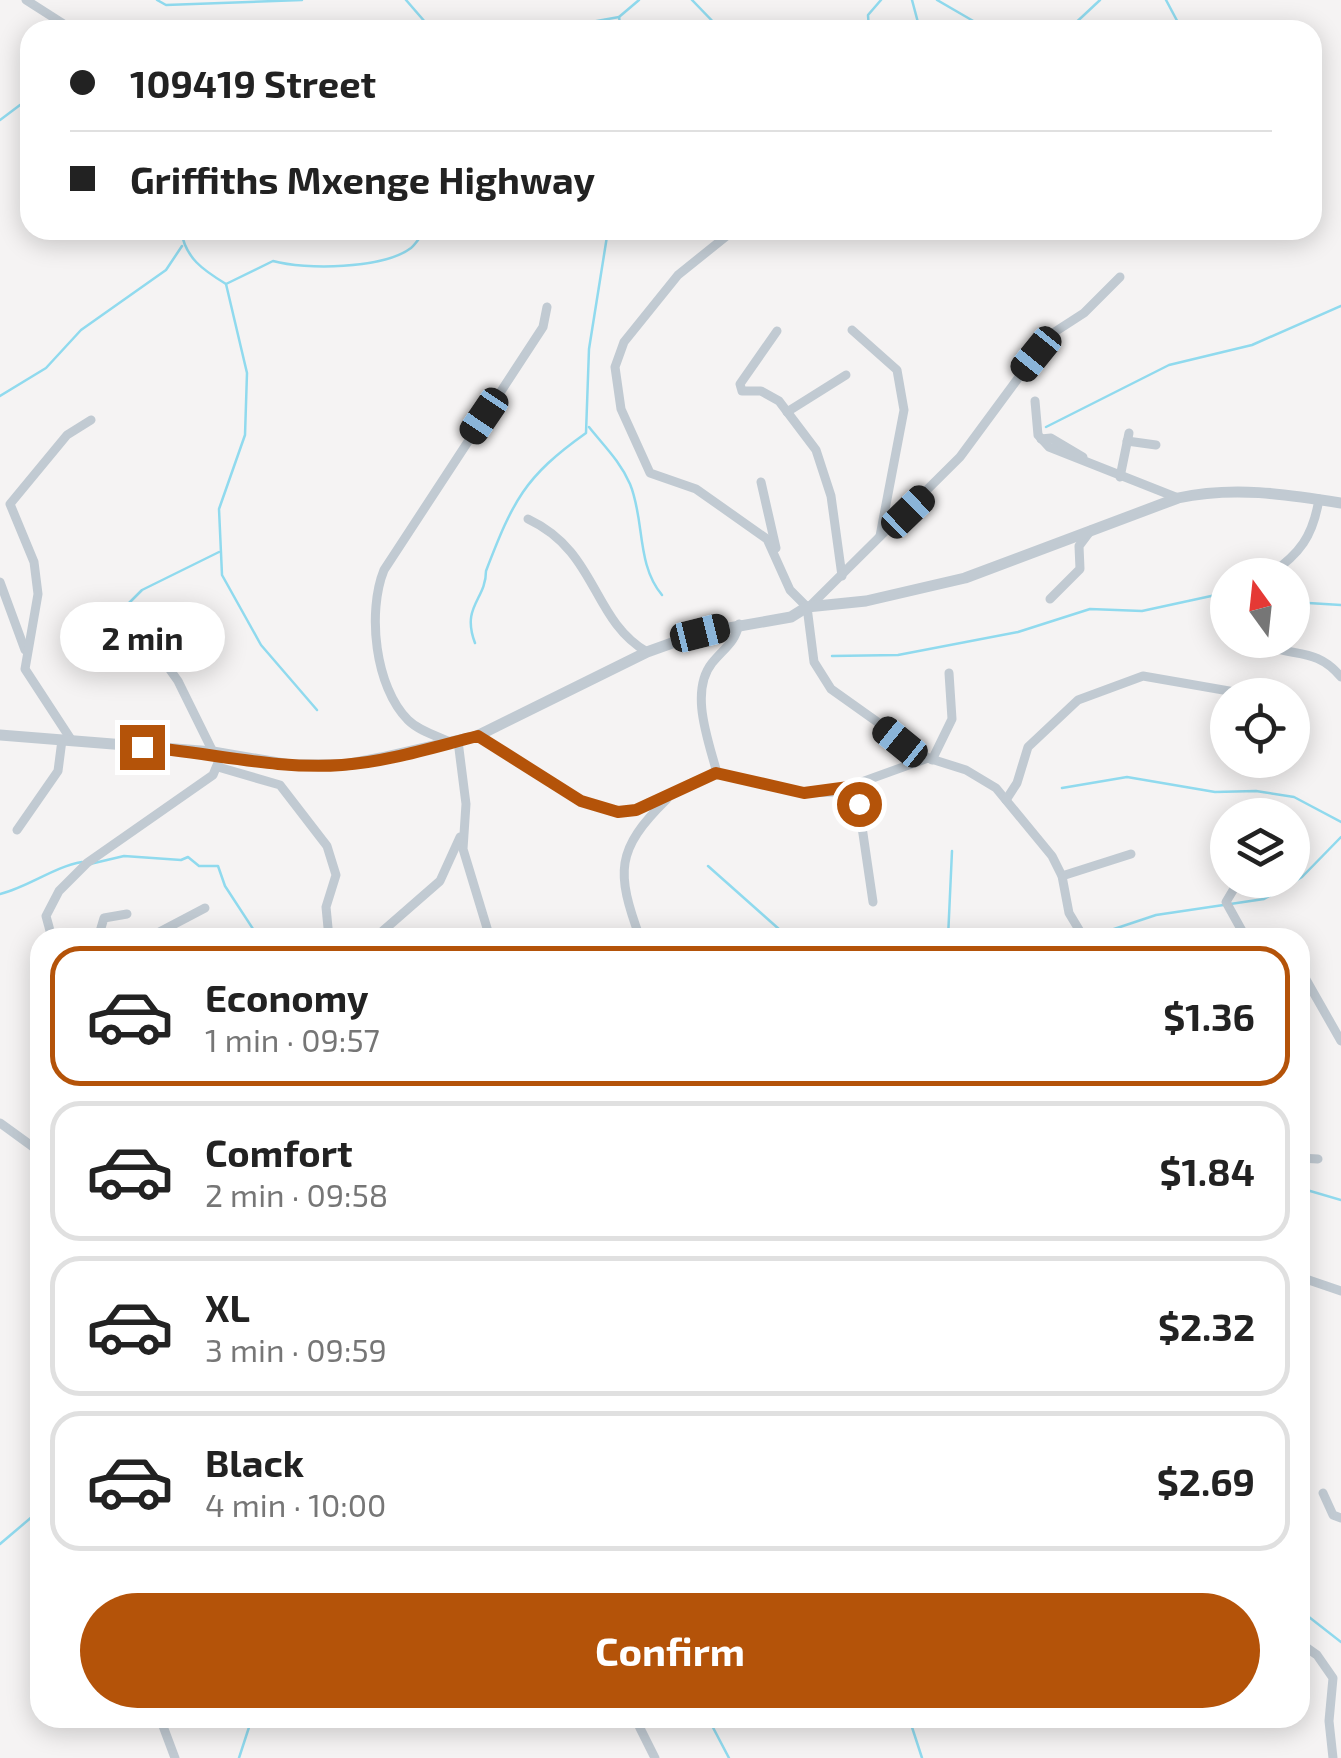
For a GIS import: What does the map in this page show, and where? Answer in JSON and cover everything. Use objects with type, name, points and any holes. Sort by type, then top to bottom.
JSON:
[{"type":"street","points":[[26,0],[57,20]]},
{"type":"street","points":[[721,240],[678,274],[635,323],[615,366],[621,409],[646,468],[726,506],[776,551]]},
{"type":"street","points":[[0,735],[218,753],[290,766],[344,765],[478,736],[647,652],[739,624],[791,617],[817,604],[925,496],[986,426],[1000,398],[1050,335],[1084,314],[1120,277]]},
{"type":"street","points":[[454,742],[413,724],[400,708],[375,643],[374,603],[392,558],[544,327],[547,308]]},
{"type":"street","points":[[852,330],[897,370],[904,410],[880,538]]},
{"type":"street","points":[[777,331],[740,384],[742,391],[770,395],[816,450],[823,468],[842,576]]},
{"type":"street","points":[[787,412],[846,375]]},
{"type":"street","points":[[1035,402],[1049,447],[1178,498]]},
{"type":"street","points":[[17,830],[58,770],[67,741],[25,669],[38,594],[34,562],[5,512],[18,488],[67,435],[92,420]]},
{"type":"street","points":[[1118,476],[1128,437],[1156,445]]},
{"type":"street","points":[[761,482],[776,551],[790,590],[807,607],[814,662],[831,690],[930,759],[983,778],[1006,800],[1052,856],[1062,876],[1069,914],[1078,928]]},
{"type":"street","points":[[807,607],[866,602],[964,578],[1178,498],[1231,490],[1341,502]]},
{"type":"street","points":[[1290,558],[1304,547],[1314,528],[1319,499]]},
{"type":"street","points":[[528,518],[552,530],[574,551],[623,634],[647,652]]},
{"type":"street","points":[[1050,599],[1080,569],[1079,546],[1092,528]]},
{"type":"street","points":[[0,582],[26,651]]},
{"type":"street","points":[[716,773],[704,718],[703,684],[712,663],[731,646],[739,624]]},
{"type":"street","points":[[49,928],[46,916],[59,891],[100,851],[213,775],[218,767],[218,753],[178,681],[151,643]]},
{"type":"street","points":[[1310,655],[1341,678]]},
{"type":"street","points":[[478,736],[581,801],[629,812],[716,773],[788,791],[834,792],[930,759],[952,719],[949,673]]},
{"type":"street","points":[[1006,800],[1017,783],[1028,746],[1078,700],[1143,676],[1210,688]]},
{"type":"street","points":[[387,928],[446,873],[462,833],[466,804],[454,742]]},
{"type":"street","points":[[218,767],[280,784],[327,846],[336,875],[326,907],[328,928]]},
{"type":"street","points":[[856,786],[874,902]]},
{"type":"street","points":[[636,928],[626,899],[623,857],[636,834],[669,797]]},
{"type":"street","points":[[462,833],[487,928]]},
{"type":"street","points":[[1062,876],[1131,854]]},
{"type":"street","points":[[1228,898],[1226,902],[1240,928]]},
{"type":"street","points":[[167,928],[205,908]]},
{"type":"street","points":[[101,928],[104,918],[127,914]]},
{"type":"street","points":[[1310,987],[1341,1041]]},
{"type":"street","points":[[0,1123],[30,1145]]},
{"type":"street","points":[[1310,1159],[1318,1159]]},
{"type":"street","points":[[1310,1281],[1341,1291]]},
{"type":"street","points":[[1323,1494],[1333,1515],[1341,1518]]},
{"type":"street","points":[[1310,1650],[1333,1678],[1329,1721],[1333,1758]]},
{"type":"street","points":[[164,1728],[175,1758]]},
{"type":"street","points":[[640,1728],[654,1758]]},
{"type":"waterway","points":[[157,0],[166,5],[302,0]]},
{"type":"waterway","points":[[406,0],[423,20]]},
{"type":"waterway","points":[[602,20],[619,17],[639,0]]},
{"type":"waterway","points":[[692,0],[711,20]]},
{"type":"waterway","points":[[868,20],[881,0]]},
{"type":"waterway","points":[[912,0],[917,20]]},
{"type":"waterway","points":[[937,0],[972,20]]},
{"type":"waterway","points":[[1079,20],[1100,0]]},
{"type":"waterway","points":[[1166,0],[1177,20]]},
{"type":"waterway","points":[[0,120],[20,105]]},
{"type":"waterway","points":[[183,240],[196,262],[226,284],[273,261],[323,266],[363,264],[398,255],[418,240]]},
{"type":"waterway","points":[[475,643],[472,612],[513,508],[548,463],[586,433],[589,349],[606,240]]},
{"type":"waterway","points":[[0,396],[46,368],[81,330],[166,270],[182,246]]},
{"type":"waterway","points":[[226,284],[247,373],[245,435],[219,509],[222,575],[261,645],[317,710]]},
{"type":"waterway","points":[[1046,427],[1169,365],[1252,345],[1341,306]]},
{"type":"waterway","points":[[589,427],[630,484],[648,570],[662,595]]},
{"type":"waterway","points":[[102,630],[142,590],[219,552]]},
{"type":"waterway","points":[[832,656],[898,655],[1018,632],[1090,609],[1142,611],[1210,596]]},
{"type":"waterway","points":[[1310,603],[1341,605]]},
{"type":"waterway","points":[[1062,788],[1127,777],[1215,792],[1256,791],[1294,797],[1341,822]]},
{"type":"waterway","points":[[1117,928],[1156,915],[1264,899],[1302,877],[1341,837]]},
{"type":"waterway","points":[[948,928],[952,851]]},
{"type":"waterway","points":[[90,864],[124,856],[181,860],[188,857],[199,866],[218,866],[225,886],[252,928]]},
{"type":"waterway","points":[[0,894],[82,862]]},
{"type":"waterway","points":[[708,866],[778,928]]},
{"type":"waterway","points":[[1310,1191],[1341,1200]]},
{"type":"waterway","points":[[0,1544],[30,1518]]},
{"type":"waterway","points":[[1310,1618],[1341,1642]]},
{"type":"waterway","points":[[239,1758],[249,1728]]},
{"type":"waterway","points":[[713,1728],[729,1758]]},
{"type":"waterway","points":[[912,1728],[922,1758]]},
{"type":"route","points":[[142,747],[214,752],[290,766],[344,765],[478,736],[581,801],[618,812],[645,807],[707,781],[716,773],[804,793],[834,792],[856,786],[859,804]]}]
